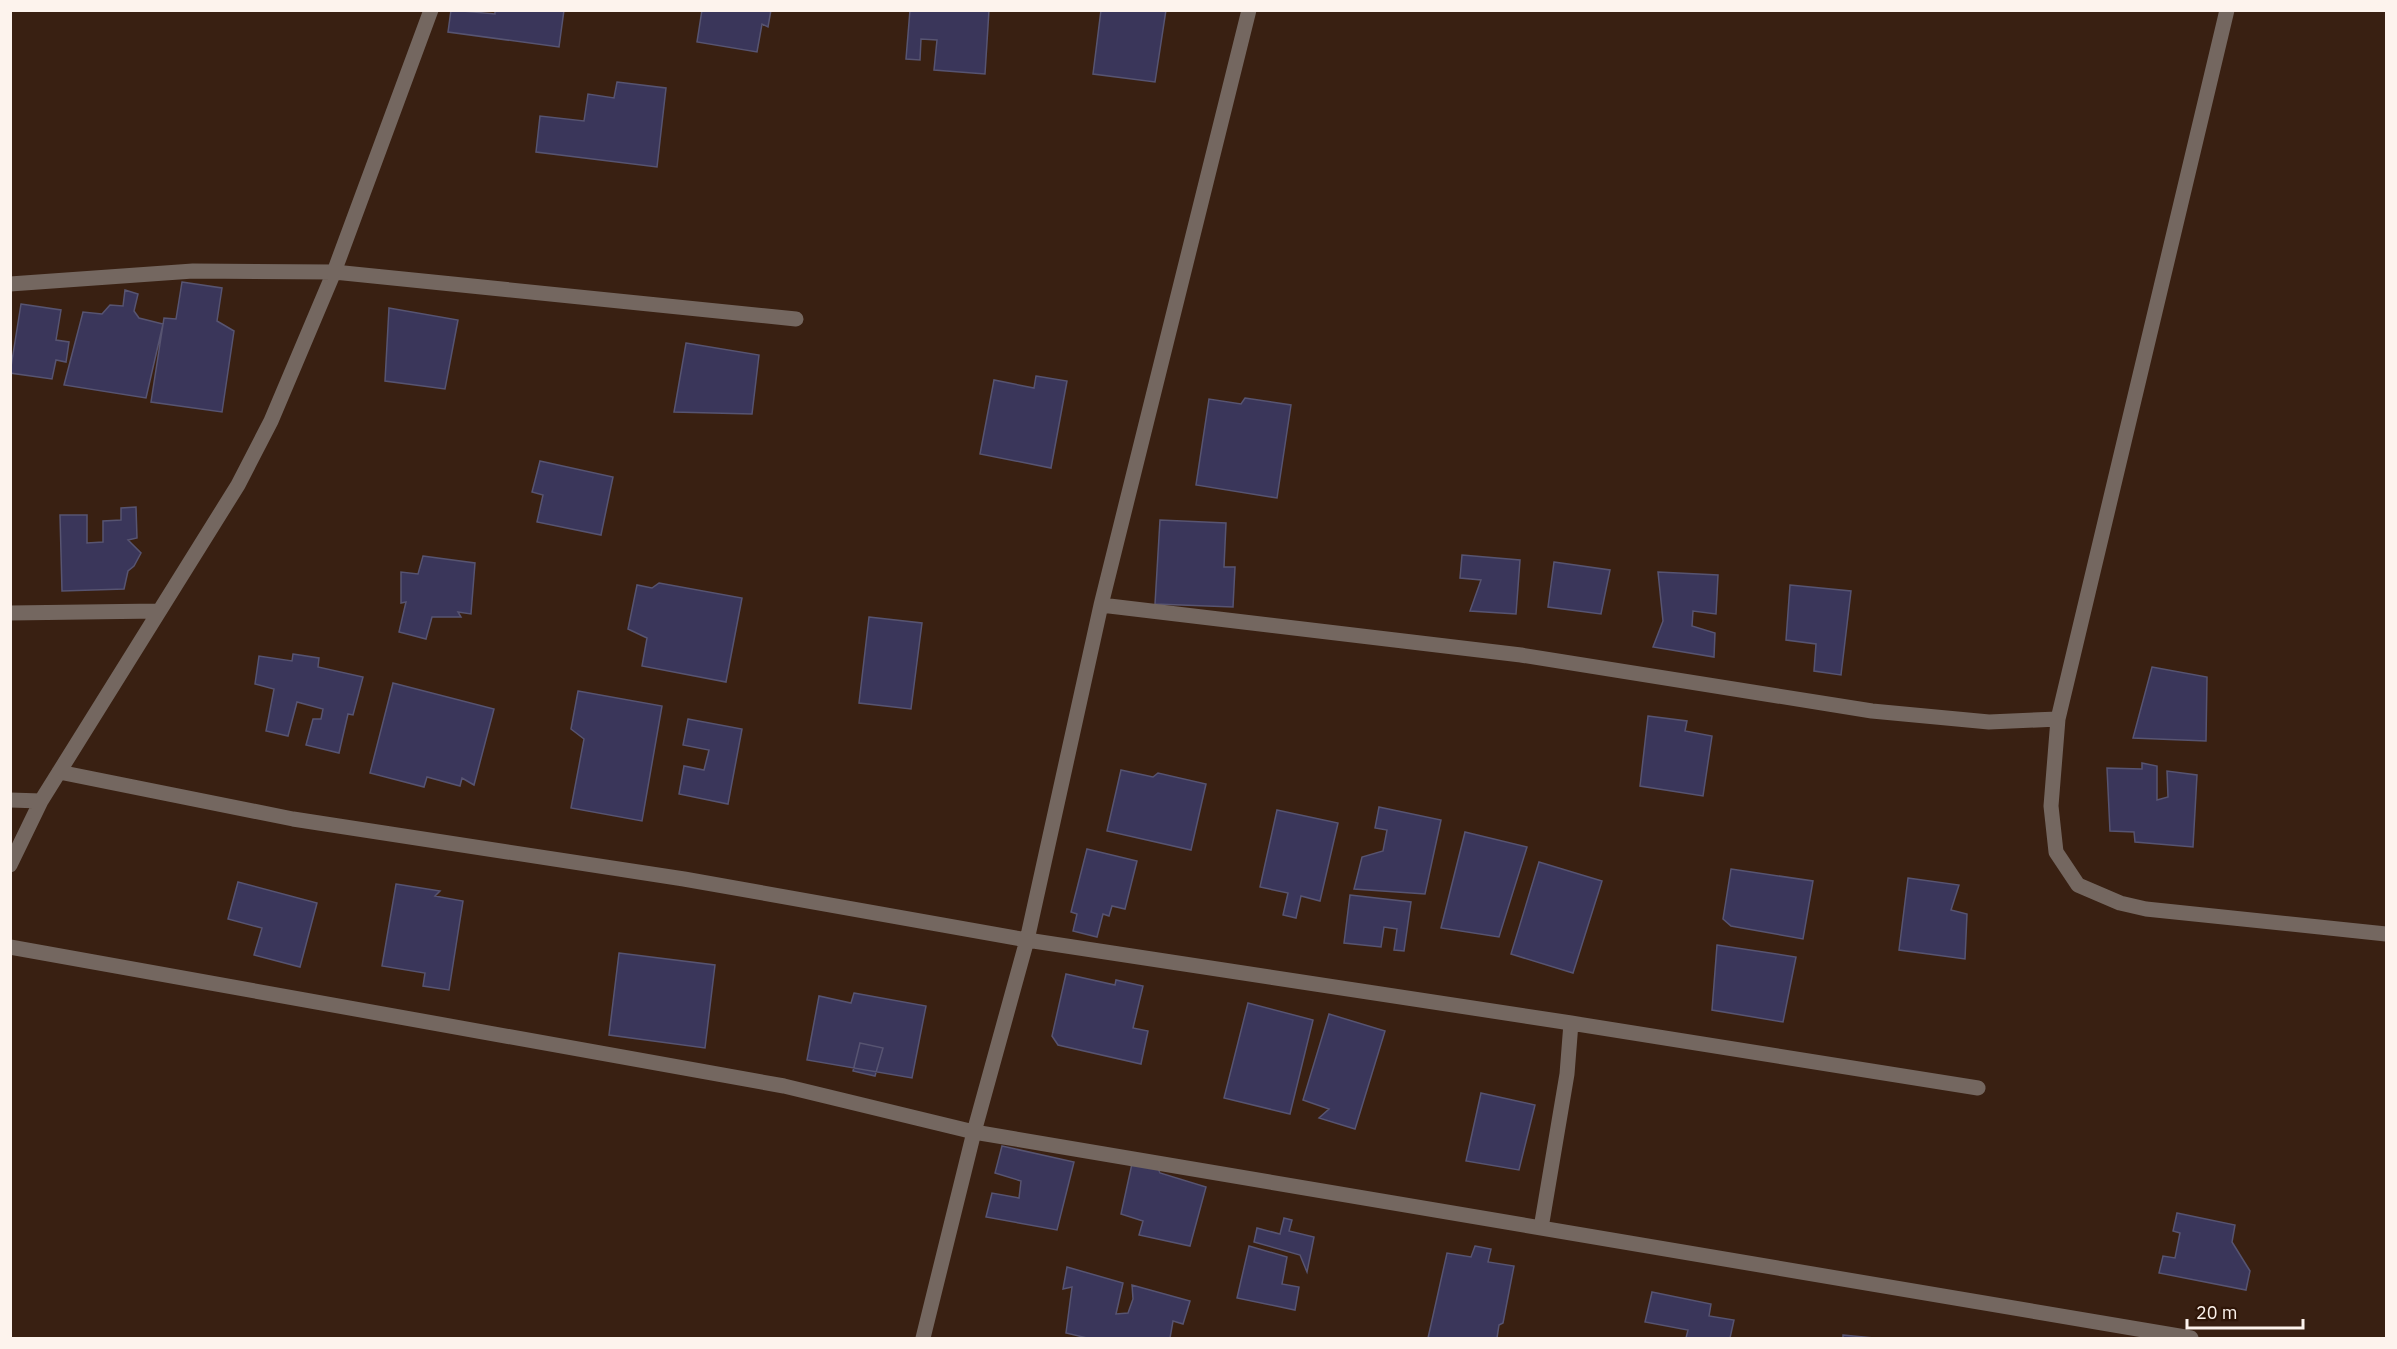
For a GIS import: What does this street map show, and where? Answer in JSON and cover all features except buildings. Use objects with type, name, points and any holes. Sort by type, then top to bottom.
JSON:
[{"type":"street","points":[[10,865],[41,801],[237,485],[271,421],[334,272],[431,10]]},
{"type":"street","points":[[923,1338],[1027,940],[1101,605],[1249,10]]},
{"type":"street","points":[[2227,10],[2058,719],[2051,806],[2056,852],[2078,885],[2120,903],[2146,909],[2386,934]]},
{"type":"street","points":[[10,284],[193,271],[334,272],[796,319]]},
{"type":"street","points":[[1101,605],[1521,655],[1872,711],[1989,722],[2058,719]]},
{"type":"street","points":[[10,613],[158,611]]},
{"type":"street","points":[[59,772],[293,819],[684,879],[1027,940],[1978,1088]]},
{"type":"street","points":[[10,800],[41,801]]},
{"type":"street","points":[[10,947],[784,1086],[975,1132],[2191,1338]]},
{"type":"street","points":[[1541,1228],[1567,1074],[1571,1023]]}]
